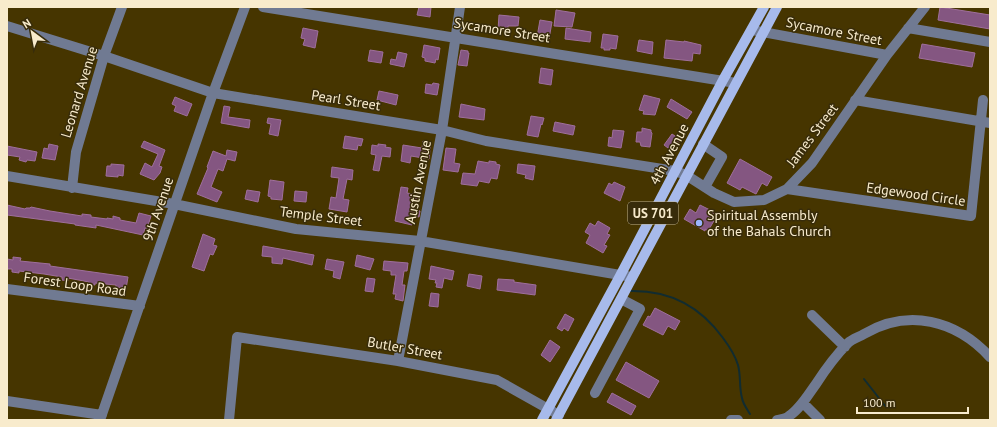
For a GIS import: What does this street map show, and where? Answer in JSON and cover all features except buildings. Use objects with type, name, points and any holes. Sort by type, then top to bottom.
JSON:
[{"type":"main road","name":"4th Avenue","points":[[542,420],[676,171],[723,80],[764,7]]},
{"type":"main road","name":"4th Avenue","points":[[557,417],[777,7]]},
{"type":"street","name":"Leonard Avenue","points":[[72,188],[76,152],[104,56],[122,7]]},
{"type":"street","name":"9th Avenue","points":[[101,418],[174,204],[245,7]]},
{"type":"street","name":"Sycamore Street","points":[[263,7],[736,82]]},
{"type":"street","name":"Austin Avenue","points":[[398,361],[442,130],[457,37],[460,7]]},
{"type":"street","name":"James Street","points":[[686,175],[714,194],[734,202],[764,200],[787,189],[812,163],[887,55],[925,7]]},
{"type":"street","name":"Pearl Street","points":[[7,26],[104,56],[213,93],[442,130],[486,141],[676,171],[686,175]]},
{"type":"street","points":[[908,28],[990,42]]},
{"type":"street","name":"Sycamore Street","points":[[752,30],[887,55]]},
{"type":"street","points":[[855,100],[985,123]]},
{"type":"street","name":"Edgewood Circle","points":[[787,189],[971,216],[985,123],[982,100]]},
{"type":"street","points":[[703,144],[722,157],[705,187]]},
{"type":"street","name":"Temple Street","points":[[7,176],[174,204],[296,229],[420,242],[632,278]]},
{"type":"street","name":"Forest Loop Road","points":[[7,289],[140,306]]},
{"type":"street","points":[[595,393],[640,309],[621,299]]},
{"type":"street","points":[[812,315],[844,347]]},
{"type":"street","points":[[777,420],[788,417],[803,403],[825,370],[849,342],[876,326],[908,320],[937,322],[962,332],[983,349],[990,357]]},
{"type":"street","name":"Butler Street","points":[[229,420],[237,337],[398,361],[497,380],[548,408],[557,417]]},
{"type":"street","points":[[7,401],[101,418]]},
{"type":"street","points":[[803,403],[820,420]]},
{"type":"street","points":[[730,420],[738,420]]},
{"type":"waterway","points":[[630,291],[658,293],[683,302],[704,317],[714,327],[730,347],[737,361],[743,400],[750,414]]},
{"type":"waterway","points":[[864,379],[886,407]]},
{"type":"place","name":"Spiritual Assembly of the Bahals Church","points":[[699,223]]}]
